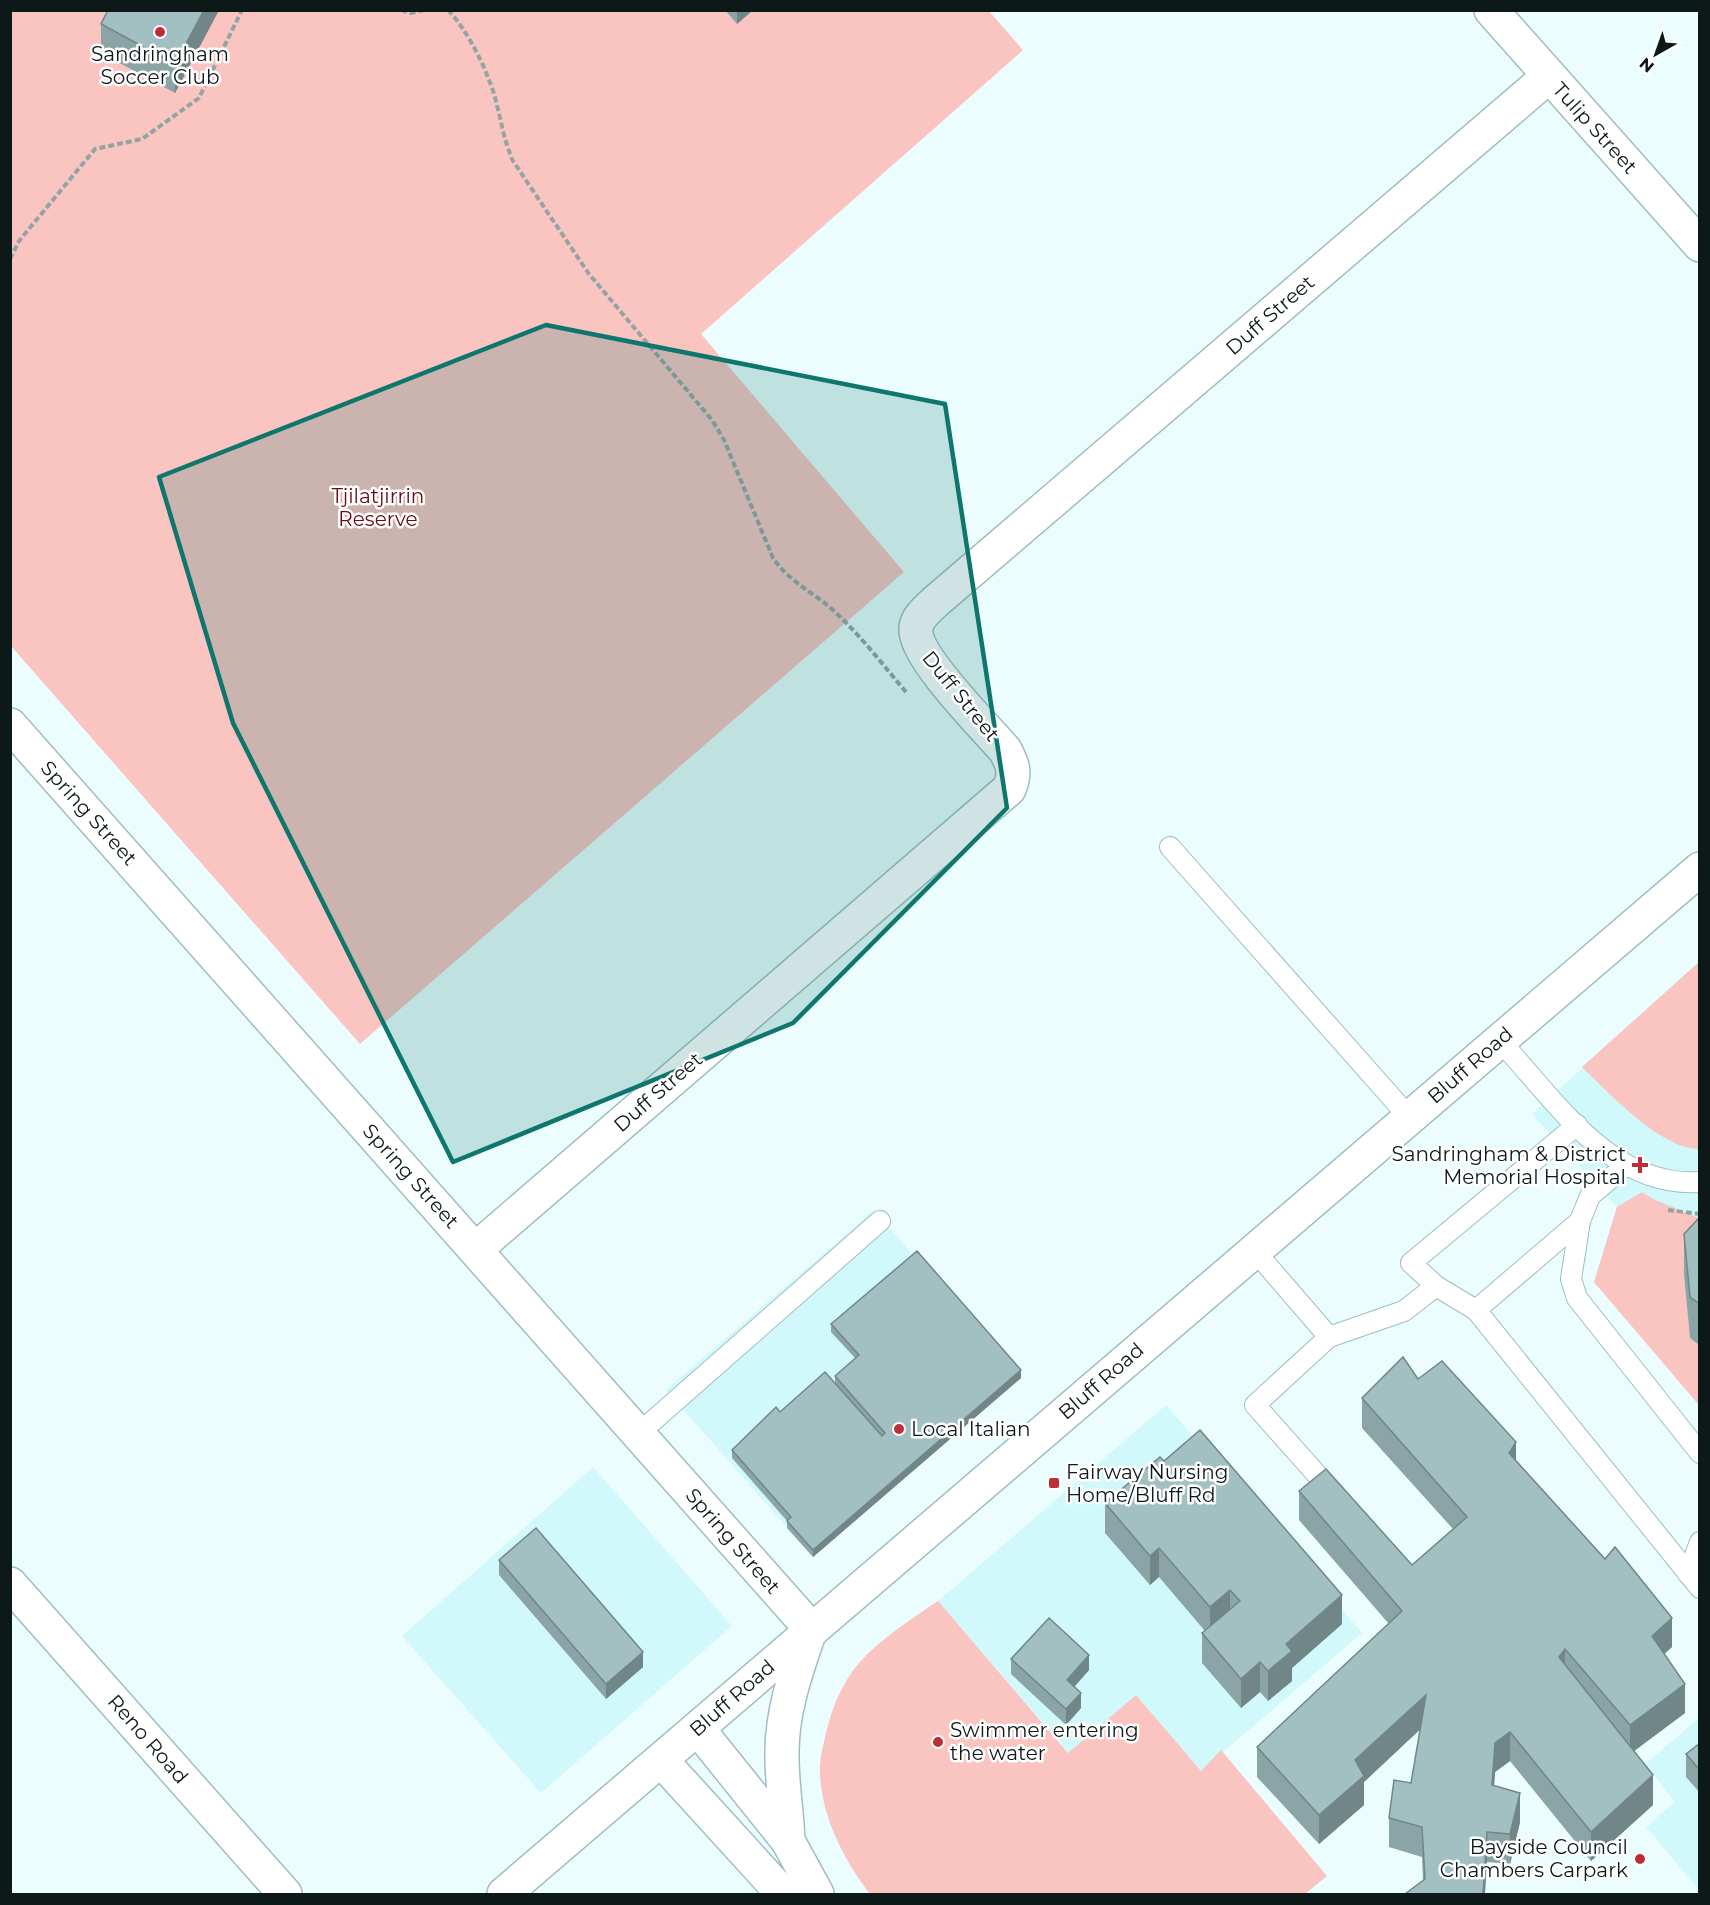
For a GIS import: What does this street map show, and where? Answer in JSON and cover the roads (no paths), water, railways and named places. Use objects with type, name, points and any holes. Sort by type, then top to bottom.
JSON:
[{"type":"street","name":"Tulip Street","points":[[1491,10],[1700,246]]},
{"type":"street","name":"Duff Street","points":[[476,1249],[1009,789],[1014,779],[1014,768],[1005,750],[922,654],[916,628],[920,618],[944,594],[1549,76]]},
{"type":"street","name":"Spring Street","points":[[10,725],[811,1629]]},
{"type":"street","name":"Bluff Road","points":[[504,1894],[1700,869]]},
{"type":"street","name":"Reno Road","points":[[10,1584],[285,1894]]},
{"type":"street","points":[[788,1841],[782,1756],[784,1726],[789,1695],[811,1629]]},
{"type":"street","points":[[698,1729],[788,1841],[817,1894]]},
{"type":"street","points":[[660,1760],[783,1894]]},
{"type":"lane","points":[[1170,847],[1409,1117]]},
{"type":"lane","points":[[1499,1040],[1577,1125],[1625,1166],[1654,1178],[1700,1182]]},
{"type":"lane","points":[[1577,1125],[1411,1263],[1436,1286],[1476,1310],[1694,1581]]},
{"type":"lane","points":[[1625,1166],[1590,1196],[1580,1221],[1571,1279],[1577,1298],[1700,1452]]},
{"type":"lane","points":[[639,1434],[880,1221]]},
{"type":"lane","points":[[1476,1310],[1580,1221]]},
{"type":"lane","points":[[1254,1250],[1329,1337]]},
{"type":"lane","points":[[1350,1512],[1255,1405],[1329,1337],[1404,1311],[1436,1286]]},
{"type":"lane","points":[[1694,1581],[1700,1542]]},
{"type":"place","name":"Sandringham Soccer Club","points":[[160,32]]},
{"type":"place","name":"Sandringham & District Memorial Hospital","points":[[1640,1165]]},
{"type":"place","name":"Local Italian","points":[[899,1429]]},
{"type":"place","name":"Fairway Nursing Home/Bluff Rd","points":[[1054,1483]]},
{"type":"place","name":"Swimmer entering the water","points":[[938,1742]]},
{"type":"place","name":"Bayside Council Chambers Carpark","points":[[1640,1859]]},
{"type":"park label","name":"Tjilatjirrin Reserve","points":[[378,508]]}]
